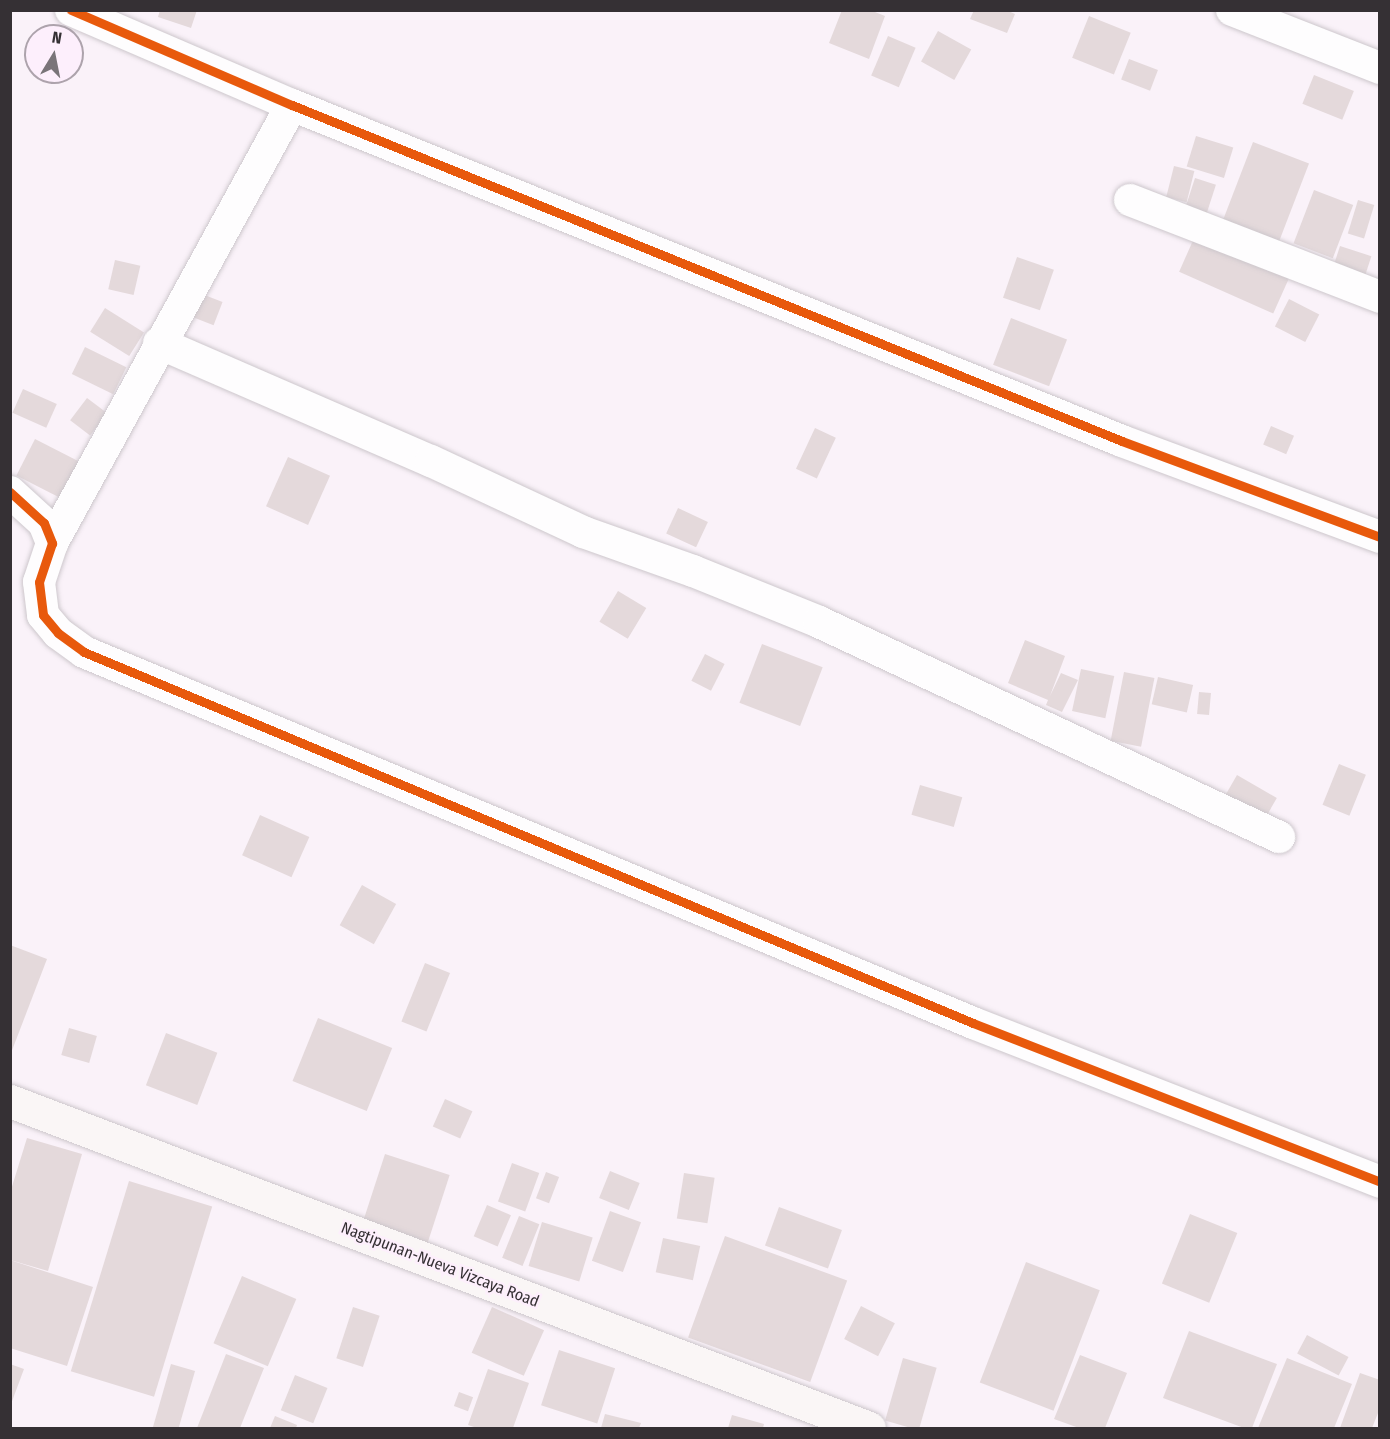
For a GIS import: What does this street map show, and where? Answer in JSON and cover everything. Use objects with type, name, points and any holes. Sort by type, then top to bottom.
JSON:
[{"type":"main road","name":"Nagtipunan-Nueva Vizcaya Road","points":[[10,1101],[869,1428]]},
{"type":"street","points":[[71,10],[292,105],[1122,441],[1380,537]]},
{"type":"street","points":[[1232,10],[1380,68]]},
{"type":"street","points":[[292,105],[159,343],[52,543],[39,582],[44,615],[58,633],[112,666],[974,1023],[1380,1182]]},
{"type":"street","points":[[1130,200],[1380,297]]},
{"type":"street","points":[[159,343],[431,461],[583,532],[693,571],[819,622],[1279,837]]},
{"type":"street","points":[[10,492],[20,497],[44,523],[52,543]]},
{"type":"building","points":[[160,10],[197,10],[191,28],[158,17]]},
{"type":"building","points":[[842,10],[870,10],[885,16],[869,59],[829,43]]},
{"type":"building","points":[[974,10],[1006,10],[1015,14],[1007,33],[970,19]]},
{"type":"building","points":[[1089,16],[1131,33],[1114,75],[1072,58]]},
{"type":"building","points":[[938,31],[971,49],[954,80],[921,62]]},
{"type":"building","points":[[888,36],[916,48],[899,87],[871,76]]},
{"type":"building","points":[[1129,59],[1158,70],[1150,91],[1121,80]]},
{"type":"building","points":[[1314,75],[1354,91],[1342,120],[1302,104]]},
{"type":"building","points":[[1196,136],[1233,147],[1224,178],[1187,167]]},
{"type":"building","points":[[1253,142],[1309,164],[1277,247],[1221,225]]},
{"type":"building","points":[[1174,166],[1194,171],[1187,202],[1166,197]]},
{"type":"building","points":[[1195,178],[1216,185],[1205,217],[1184,210]]},
{"type":"building","points":[[1314,190],[1353,205],[1333,258],[1294,243]]},
{"type":"building","points":[[1358,200],[1374,205],[1364,238],[1348,233]]},
{"type":"building","points":[[1195,236],[1289,278],[1273,314],[1179,272]]},
{"type":"building","points":[[1340,246],[1371,256],[1364,280],[1332,270]]},
{"type":"building","points":[[1017,257],[1054,270],[1040,310],[1003,298]]},
{"type":"building","points":[[115,260],[140,266],[134,295],[108,289]]},
{"type":"building","points":[[202,294],[223,302],[214,325],[193,317]]},
{"type":"building","points":[[1289,299],[1319,314],[1305,342],[1275,327]]},
{"type":"building","points":[[105,308],[144,332],[129,356],[90,332]]},
{"type":"building","points":[[1011,318],[1067,340],[1049,386],[993,365]]},
{"type":"building","points":[[85,347],[126,367],[113,394],[72,374]]},
{"type":"building","points":[[23,389],[57,404],[46,428],[12,413]]},
{"type":"building","points":[[87,398],[107,413],[90,435],[70,420]]},
{"type":"building","points":[[1271,426],[1294,436],[1286,454],[1263,444]]},
{"type":"building","points":[[815,428],[836,438],[817,479],[796,469]]},
{"type":"building","points":[[35,439],[85,464],[66,501],[16,476]]},
{"type":"building","points":[[288,457],[330,476],[308,525],[266,506]]},
{"type":"building","points":[[678,508],[708,522],[696,547],[666,533]]},
{"type":"building","points":[[618,591],[646,608],[628,639],[599,622]]},
{"type":"building","points":[[1025,640],[1065,656],[1050,696],[1061,673],[1078,680],[1062,712],[1046,705],[1048,700],[1008,683]]},
{"type":"building","points":[[762,644],[823,667],[800,726],[739,703]]},
{"type":"building","points":[[705,654],[725,664],[711,691],[691,681]]},
{"type":"building","points":[[1081,669],[1114,676],[1105,718],[1072,711]]},
{"type":"building","points":[[1124,672],[1154,678],[1141,747],[1111,741]]},
{"type":"building","points":[[1158,677],[1193,685],[1187,712],[1152,704]]},
{"type":"building","points":[[1199,692],[1211,693],[1209,715],[1197,714]]},
{"type":"building","points":[[1339,764],[1366,775],[1349,816],[1323,805]]},
{"type":"building","points":[[1237,775],[1277,798],[1265,818],[1226,795]]},
{"type":"building","points":[[920,785],[962,797],[954,827],[911,815]]},
{"type":"building","points":[[260,815],[309,837],[291,877],[242,855]]},
{"type":"building","points":[[362,885],[396,904],[374,944],[340,925]]},
{"type":"building","points":[[10,945],[47,959],[11,1053],[10,1053]]},
{"type":"building","points":[[425,963],[450,973],[426,1032],[401,1021]]},
{"type":"building","points":[[318,1018],[392,1048],[367,1111],[293,1081]]},
{"type":"building","points":[[69,1028],[97,1036],[89,1063],[61,1055]]},
{"type":"building","points":[[166,1033],[217,1053],[197,1105],[146,1085]]},
{"type":"building","points":[[445,1099],[472,1111],[460,1139],[433,1126]]},
{"type":"building","points":[[27,1138],[82,1154],[48,1271],[10,1260],[10,1193]]},
{"type":"building","points":[[385,1154],[450,1175],[428,1243],[363,1222]]},
{"type":"building","points":[[512,1163],[539,1173],[525,1211],[498,1202]]},
{"type":"building","points":[[610,1171],[640,1183],[629,1210],[599,1198]]},
{"type":"building","points":[[546,1172],[559,1177],[549,1203],[536,1198]]},
{"type":"building","points":[[684,1173],[715,1178],[707,1223],[677,1218]]},
{"type":"building","points":[[129,1181],[212,1206],[154,1397],[71,1371]]},
{"type":"building","points":[[487,1205],[511,1215],[498,1246],[474,1236]]},
{"type":"building","points":[[779,1207],[842,1230],[828,1268],[765,1246]]},
{"type":"building","points":[[610,1211],[641,1222],[623,1272],[592,1261]]},
{"type":"building","points":[[1190,1214],[1237,1233],[1209,1303],[1162,1284]]},
{"type":"building","points":[[519,1216],[539,1224],[523,1266],[502,1258]]},
{"type":"building","points":[[542,1222],[593,1237],[579,1281],[529,1266]]},
{"type":"building","points":[[725,1236],[847,1280],[810,1382],[688,1337]]},
{"type":"building","points":[[663,1238],[700,1246],[693,1280],[656,1272]]},
{"type":"building","points":[[10,1260],[93,1287],[67,1366],[10,1348]]},
{"type":"building","points":[[1026,1262],[1100,1290],[1054,1411],[980,1382]]},
{"type":"building","points":[[242,1276],[296,1299],[268,1366],[213,1343]]},
{"type":"building","points":[[861,1306],[895,1323],[878,1356],[844,1339]]},
{"type":"building","points":[[353,1307],[380,1316],[363,1367],[336,1358]]},
{"type":"building","points":[[492,1307],[544,1330],[524,1376],[472,1353]]},
{"type":"building","points":[[1189,1331],[1277,1364],[1252,1428],[1244,1428],[1163,1398]]},
{"type":"building","points":[[1307,1335],[1348,1357],[1339,1376],[1297,1354]]},
{"type":"building","points":[[559,1350],[615,1368],[597,1423],[541,1405]]},
{"type":"building","points":[[226,1354],[264,1368],[240,1428],[197,1428]]},
{"type":"building","points":[[1080,1355],[1127,1373],[1105,1428],[1079,1428],[1054,1419]]},
{"type":"building","points":[[903,1358],[937,1368],[919,1428],[885,1420]]},
{"type":"building","points":[[1287,1358],[1352,1384],[1334,1428],[1258,1428]]},
{"type":"building","points":[[10,1364],[24,1369],[11,1404],[10,1404]]},
{"type":"building","points":[[171,1364],[195,1371],[179,1428],[153,1428]]},
{"type":"building","points":[[488,1369],[529,1383],[513,1428],[477,1428],[468,1425]]},
{"type":"building","points":[[1360,1373],[1380,1380],[1380,1408],[1372,1428],[1340,1428]]},
{"type":"building","points":[[295,1375],[327,1388],[313,1423],[281,1410]]},
{"type":"building","points":[[459,1392],[473,1397],[468,1411],[454,1406]]},
{"type":"building","points":[[605,1414],[641,1423],[639,1428],[601,1428]]},
{"type":"building","points":[[732,1415],[764,1424],[763,1428],[728,1428]]},
{"type":"building","points":[[275,1416],[297,1425],[296,1428],[270,1428]]},
{"type":"cycle path","points":[[71,10],[292,105],[1122,441],[1380,537]]},
{"type":"cycle path","points":[[10,492],[44,523],[52,543],[39,582],[43,615],[58,633],[84,652],[973,1023],[1380,1182]]}]
